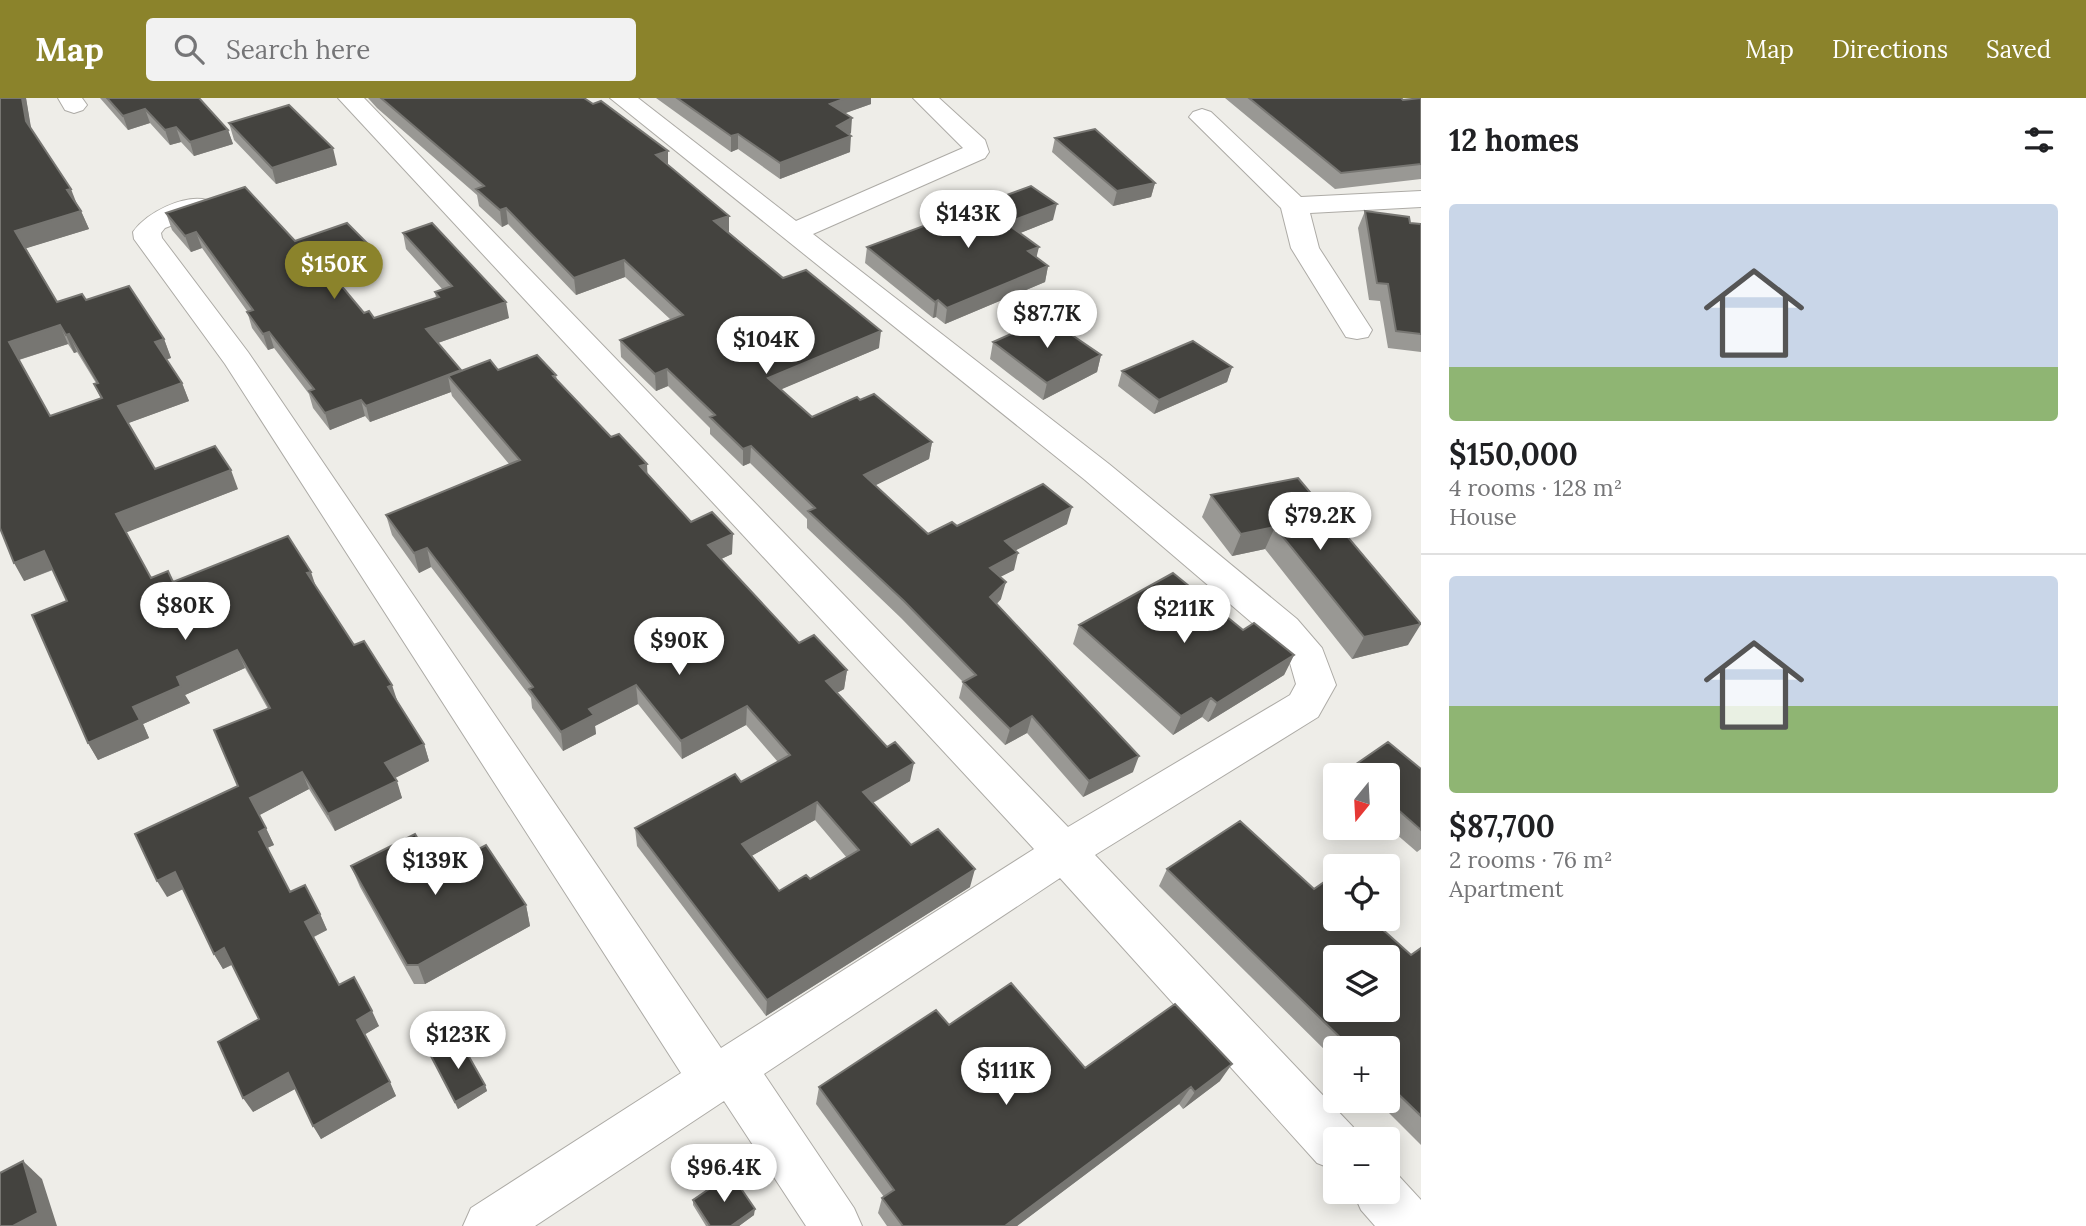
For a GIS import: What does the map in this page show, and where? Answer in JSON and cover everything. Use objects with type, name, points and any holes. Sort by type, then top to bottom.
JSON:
[{"type":"street","points":[[350,98],[1064,852],[1323,1132]]},
{"type":"street","points":[[489,1226],[1064,852],[1304,706],[1316,685],[1308,658],[1284,629],[1097,472],[622,98]]},
{"type":"street","points":[[794,232],[975,152],[976,146],[925,98]]},
{"type":"street","points":[[1202,117],[1294,206],[1305,248],[1357,330]]},
{"type":"street","points":[[1294,206],[1421,199]]},
{"type":"street","points":[[197,206],[155,222],[147,232],[148,239],[237,359],[722,1073],[836,1226]]},
{"type":"street","points":[[1390,1204],[1410,1226]]},
{"type":"building","points":[[0,98],[22,98],[26,121],[71,189],[67,190],[81,211],[15,231],[57,302],[82,294],[86,300],[129,286],[164,339],[155,342],[182,383],[118,406],[155,469],[215,446],[231,470],[116,514],[151,578],[168,571],[173,582],[288,536],[311,572],[307,573],[354,645],[364,641],[392,685],[388,687],[424,744],[385,763],[397,781],[328,814],[302,772],[250,798],[266,828],[259,832],[290,892],[305,885],[320,914],[305,922],[339,985],[354,977],[372,1011],[357,1020],[390,1082],[313,1126],[288,1073],[243,1098],[218,1042],[259,1019],[224,948],[214,954],[175,872],[157,881],[135,834],[238,786],[214,730],[270,708],[237,650],[177,677],[181,686],[133,707],[140,720],[88,743],[32,615],[67,601],[44,551],[14,563],[0,528]],"holes":[[[60,325],[66,335],[69,334],[98,383],[94,384],[102,398],[50,416],[9,342]]]},
{"type":"building","points":[[107,98],[199,98],[228,130],[190,142],[176,127],[165,130],[145,109],[123,116]]},
{"type":"building","points":[[381,98],[584,98],[593,104],[601,101],[668,151],[656,155],[729,216],[714,221],[783,278],[806,270],[881,331],[768,378],[812,417],[857,397],[860,400],[874,394],[932,442],[864,475],[928,534],[952,522],[957,526],[1043,484],[1072,507],[1005,541],[1018,553],[990,568],[1006,582],[990,597],[1139,756],[1089,781],[1032,716],[1010,729],[963,682],[976,675],[904,601],[808,511],[815,508],[751,446],[743,449],[710,417],[715,415],[667,369],[655,374],[620,340],[683,315],[624,260],[574,278],[506,208],[500,210],[476,189],[484,186]]},
{"type":"building","points":[[677,98],[846,98],[830,104],[852,118],[837,126],[851,136],[780,163],[738,134],[731,136]]},
{"type":"building","points":[[1249,98],[1421,98],[1421,164],[1341,173]]},
{"type":"building","points":[[289,105],[333,148],[272,168],[229,123]]},
{"type":"building","points":[[1095,129],[1155,183],[1117,191],[1055,138]]},
{"type":"building","points":[[1031,186],[1057,204],[1006,223],[1039,247],[1028,251],[1048,266],[947,308],[938,300],[935,302],[867,247]]},
{"type":"building","points":[[245,187],[295,241],[347,223],[371,247],[324,265],[364,313],[369,311],[374,318],[439,297],[435,292],[452,286],[403,233],[432,223],[506,302],[426,329],[461,370],[366,406],[361,400],[325,413],[309,391],[314,389],[269,332],[263,334],[247,312],[253,310],[196,232],[185,236],[166,213]]},
{"type":"building","points":[[1365,211],[1409,217],[1410,223],[1421,224],[1421,334],[1396,331],[1388,284],[1377,283]]},
{"type":"building","points":[[1047,318],[1101,355],[1047,383],[993,342]]},
{"type":"building","points":[[1193,341],[1232,367],[1159,400],[1122,371]]},
{"type":"building","points":[[537,355],[556,375],[553,376],[611,437],[619,434],[647,464],[640,466],[691,522],[712,512],[733,534],[708,545],[799,643],[814,635],[847,670],[826,681],[887,747],[895,742],[914,763],[863,792],[911,845],[938,829],[975,869],[767,1000],[635,828],[735,774],[741,782],[790,755],[747,706],[681,741],[636,685],[589,709],[594,715],[561,732],[529,689],[533,687],[427,548],[414,553],[386,515],[520,460],[448,376],[490,360],[498,370]],"holes":[[[817,802],[859,850],[810,879],[806,875],[779,891],[742,844]]]},
{"type":"building","points":[[1298,478],[1421,624],[1364,637],[1275,527],[1241,534],[1211,495]]},
{"type":"building","points":[[1173,573],[1243,630],[1254,623],[1294,655],[1217,703],[1211,698],[1181,716],[1079,625]]},
{"type":"building","points":[[1388,742],[1421,769],[1421,830],[1400,812],[1400,763],[1358,763]]},
{"type":"building","points":[[1240,821],[1314,889],[1323,883],[1323,931],[1384,931],[1400,945],[1323,945],[1323,1021],[1167,869]]},
{"type":"building","points":[[415,834],[437,871],[486,845],[526,905],[418,965],[407,965],[351,866]]},
{"type":"building","points":[[1400,945],[1411,955],[1421,948],[1421,1116],[1400,1096],[1400,1036],[1339,1036],[1324,1022],[1400,1022]]},
{"type":"building","points":[[1011,983],[1085,1068],[1175,1004],[1232,1064],[1195,1092],[1191,1087],[1005,1226],[903,1226],[882,1198],[894,1190],[819,1087],[936,1010],[949,1025]]},
{"type":"building","points":[[459,1039],[485,1085],[455,1102],[431,1056]]},
{"type":"building","points":[[23,1161],[38,1213],[13,1226],[0,1226],[0,1173]]},
{"type":"building","points":[[731,1174],[755,1209],[731,1226],[710,1226],[693,1200]]}]
